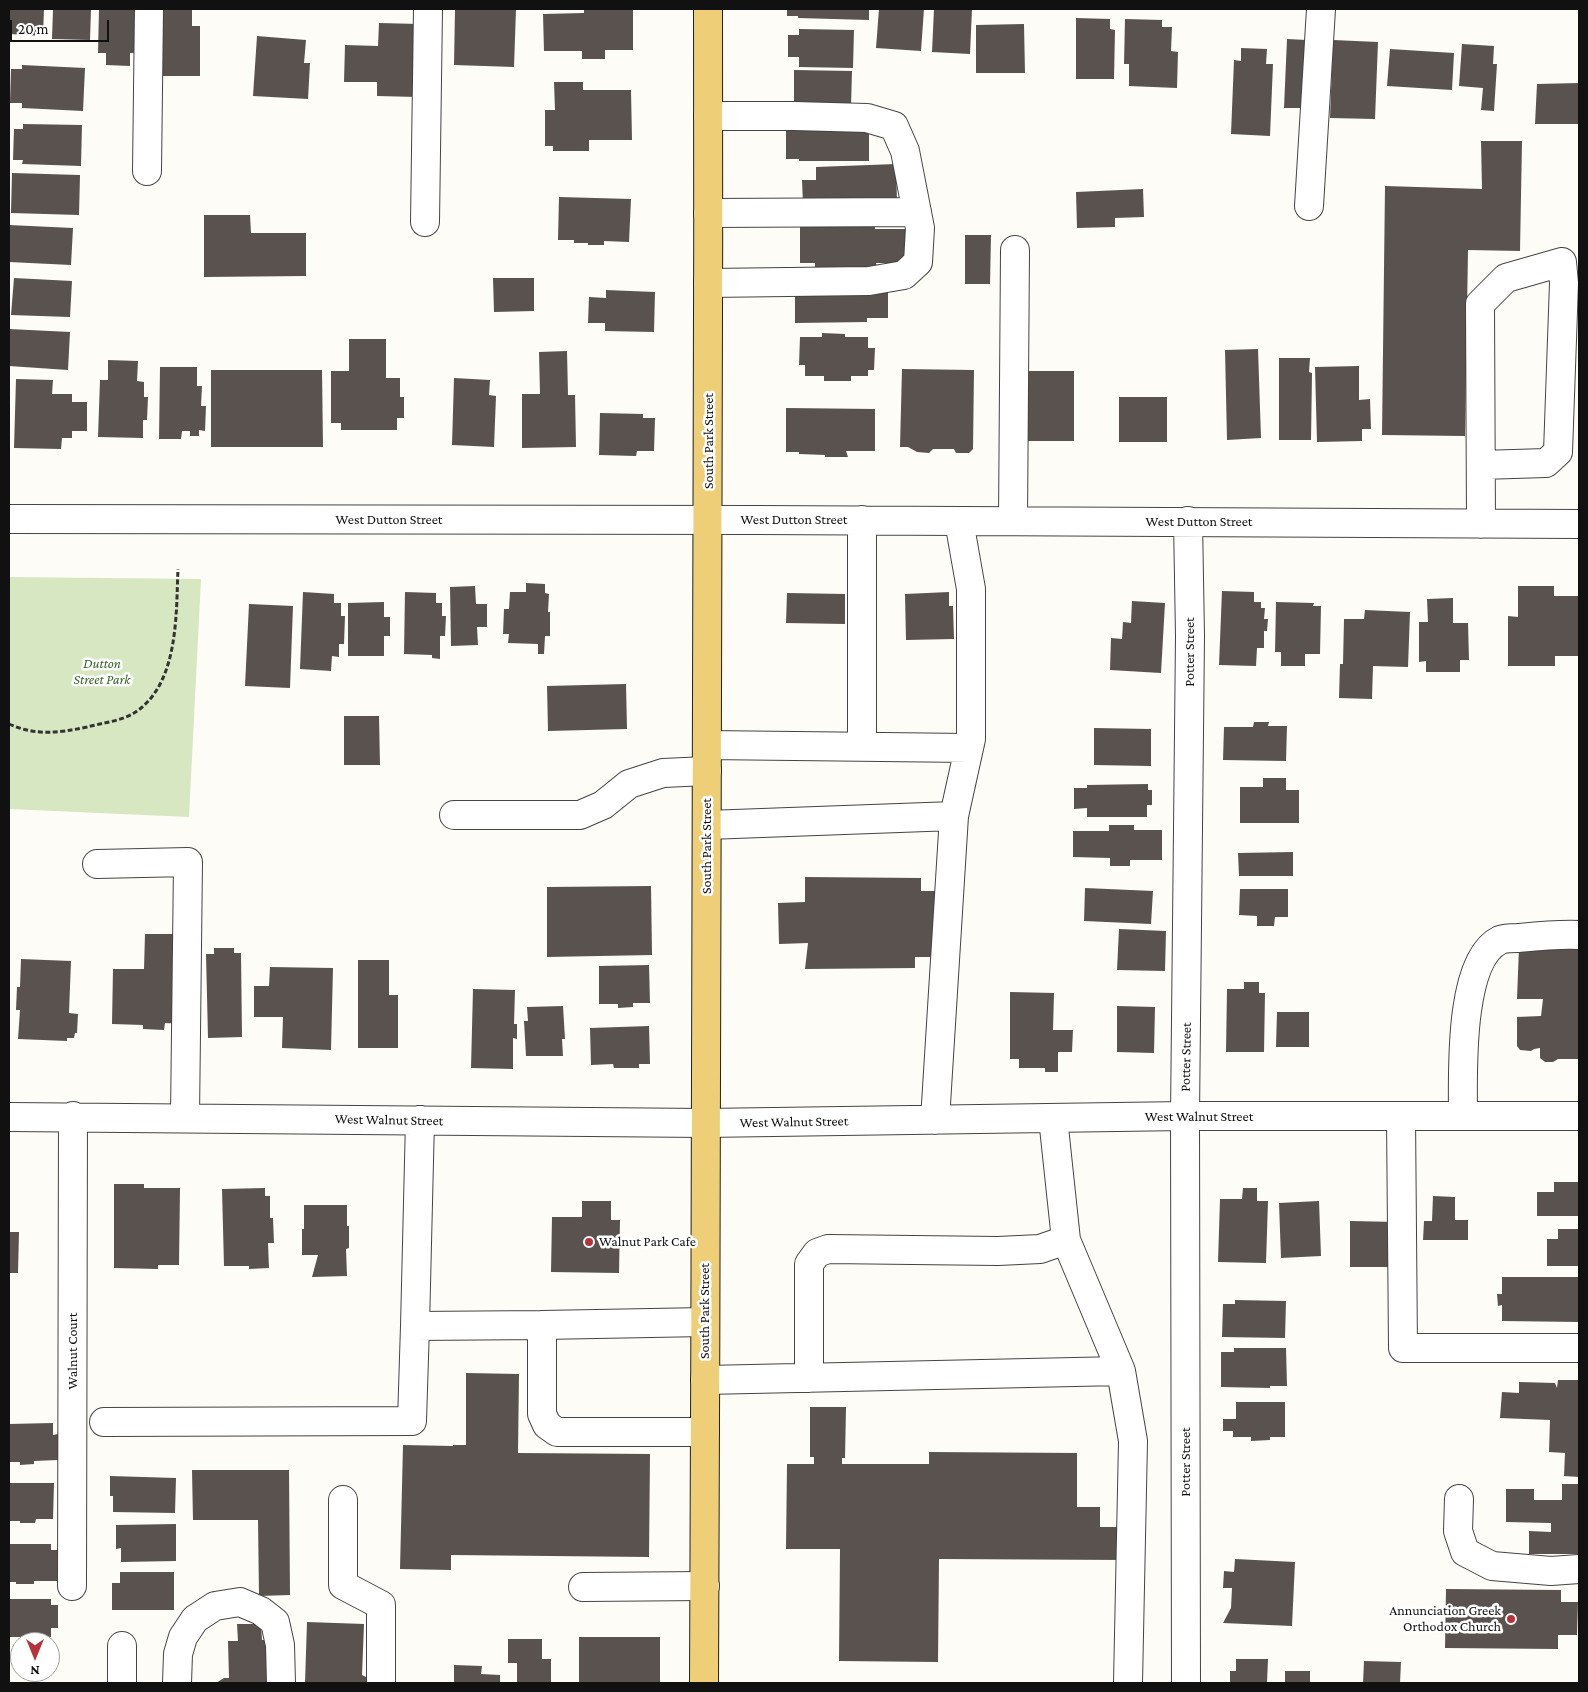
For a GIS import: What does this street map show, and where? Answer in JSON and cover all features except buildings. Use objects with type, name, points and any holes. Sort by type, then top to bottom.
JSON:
[{"type":"main road","name":"South Park Street","points":[[704,1683],[709,520],[708,9]]},
{"type":"street","points":[[147,170],[149,9]]},
{"type":"street","points":[[425,222],[428,9]]},
{"type":"street","points":[[1309,206],[1321,9]]},
{"type":"street","points":[[708,116],[867,118],[894,126],[905,151],[920,228],[918,262],[904,275],[869,280],[708,283]]},
{"type":"street","points":[[708,213],[917,212]]},
{"type":"street","points":[[1013,521],[1015,250]]},
{"type":"street","points":[[1481,465],[1546,463],[1558,452],[1564,283],[1562,262],[1506,278],[1480,304],[1481,524]]},
{"type":"street","name":"West Dutton Street","points":[[9,519],[862,520],[1579,524]]},
{"type":"street","points":[[862,520],[862,746]]},
{"type":"street","points":[[935,1120],[954,816],[970,739],[970,589],[959,521]]},
{"type":"street","name":"Potter Street","points":[[1186,1683],[1185,1116],[1190,646],[1188,522]]},
{"type":"street","points":[[454,815],[580,815],[603,805],[629,784],[707,758],[862,746],[969,748]]},
{"type":"street","points":[[707,825],[954,816]]},
{"type":"street","points":[[97,864],[188,862],[185,1117]]},
{"type":"street","points":[[1463,1116],[1463,1061],[1468,996],[1484,953],[1500,940],[1556,934],[1579,935]]},
{"type":"street","name":"West Walnut Street","points":[[9,1116],[705,1123],[1185,1116],[1579,1116]]},
{"type":"street","name":"Walnut Court","points":[[72,1586],[73,1116]]},
{"type":"street","points":[[1401,1116],[1403,1348],[1579,1348]]},
{"type":"street","points":[[1054,1118],[1066,1240],[1121,1371],[1133,1441],[1128,1683]]},
{"type":"street","points":[[104,1422],[412,1422],[420,1120]]},
{"type":"street","points":[[809,1378],[809,1264],[817,1253],[828,1249],[998,1252],[1040,1249],[1066,1240]]},
{"type":"street","points":[[415,1326],[705,1322]]},
{"type":"street","points":[[542,1325],[542,1414],[547,1425],[557,1432],[705,1432]]},
{"type":"street","points":[[705,1380],[1121,1371]]},
{"type":"street","points":[[1460,1499],[1458,1531],[1465,1552],[1492,1566],[1551,1571],[1579,1569]]},
{"type":"street","points":[[343,1500],[343,1585],[381,1605],[381,1683]]},
{"type":"street","points":[[583,1587],[705,1586]]},
{"type":"street","points":[[177,1683],[178,1654],[183,1637],[195,1620],[215,1606],[240,1602],[261,1611],[275,1622],[280,1645],[281,1683]]},
{"type":"street","points":[[122,1646],[122,1683]]},
{"type":"path","points":[[9,724],[33,733],[49,733],[83,728],[117,720],[134,713],[151,699],[170,658],[175,632],[178,569]]},
{"type":"green space","name":"Dutton Street Park","points":[[9,577],[201,579],[189,817],[9,809]]},
{"type":"place","name":"Walnut Park Cafe","points":[[589,1242]]},
{"type":"place","name":"Annunciation Greek Orthodox Church","points":[[1511,1619]]}]
